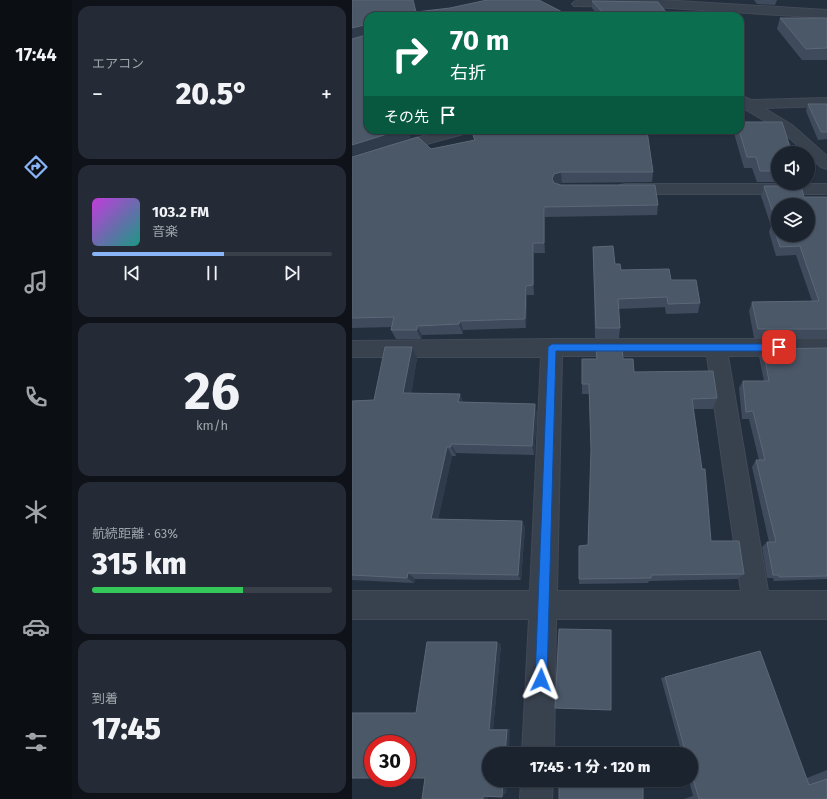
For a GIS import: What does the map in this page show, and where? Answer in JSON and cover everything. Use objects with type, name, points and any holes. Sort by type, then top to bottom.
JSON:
[{"type":"street","points":[[574,2],[667,3],[827,14]]},
{"type":"street","points":[[574,2],[591,12]]},
{"type":"street","points":[[744,102],[827,102]]},
{"type":"street","points":[[744,103],[787,128],[827,164]]},
{"type":"street","points":[[352,163],[396,148],[447,134]]},
{"type":"street","points":[[608,189],[827,188]]},
{"type":"street","points":[[538,747],[552,347]]},
{"type":"street","points":[[352,349],[827,347]]},
{"type":"street","points":[[716,348],[756,604]]},
{"type":"street","points":[[352,605],[756,604],[827,606]]},
{"type":"street","points":[[536,799],[537,787]]},
{"type":"building","points":[[352,0],[413,0],[416,12],[364,12],[364,25],[352,28]]},
{"type":"building","points":[[487,0],[539,0],[562,12],[416,12],[450,8]]},
{"type":"building","points":[[592,1],[658,2],[666,12],[602,12]]},
{"type":"building","points":[[780,18],[827,18],[827,48],[806,49]]},
{"type":"building","points":[[364,36],[364,134],[387,134],[352,145],[352,39]]},
{"type":"building","points":[[808,104],[827,104],[827,132],[821,132]]},
{"type":"building","points":[[744,122],[782,122],[790,146],[771,146],[771,171],[760,171],[756,157],[747,157],[740,134],[744,134]]},
{"type":"building","points":[[647,134],[653,172],[561,172],[554,174],[552,179],[554,183],[561,185],[655,185],[658,205],[544,207],[544,243],[533,243],[533,285],[526,286],[525,319],[460,321],[459,324],[417,326],[417,330],[391,330],[394,317],[352,318],[352,157],[418,137],[431,149],[475,140],[473,135]]},
{"type":"building","points":[[764,186],[771,186],[771,190],[802,190],[804,197],[827,197],[827,329],[758,329],[752,302],[819,301],[800,246],[780,247],[778,242],[815,242],[815,198],[771,198],[771,207]]},
{"type":"building","points":[[613,246],[615,264],[620,264],[621,270],[669,269],[671,280],[696,280],[700,303],[668,304],[667,297],[618,299],[620,328],[596,328],[593,247]]},
{"type":"building","points":[[596,346],[622,346],[623,359],[633,359],[634,372],[713,371],[717,398],[692,399],[702,469],[705,469],[711,541],[739,541],[744,574],[651,575],[651,578],[579,579],[579,546],[588,545],[591,449],[589,384],[582,384],[582,359],[597,359]]},
{"type":"building","points":[[385,347],[412,347],[403,393],[460,394],[458,402],[535,404],[532,446],[451,444],[451,447],[447,447],[431,519],[522,521],[518,575],[408,573],[407,578],[352,575],[352,401],[374,400]]},
{"type":"building","points":[[827,348],[827,576],[779,577],[779,575],[773,575],[767,542],[776,542],[756,460],[765,460],[753,411],[746,412],[743,381],[769,381],[763,349]]},
{"type":"building","points":[[559,629],[611,630],[611,710],[555,708]]},
{"type":"building","points":[[427,642],[497,642],[489,730],[507,730],[506,747],[482,747],[482,787],[503,787],[502,797],[483,796],[483,799],[422,799],[425,778],[416,778],[416,735],[364,735],[364,778],[352,778],[352,713],[416,713]]},
{"type":"building","points":[[760,651],[809,785],[827,779],[827,799],[699,799],[695,787],[698,787],[698,747],[684,747],[665,677]]},
{"type":"building","points":[[559,787],[643,787],[643,799],[559,799]]},
{"type":"route","points":[[541,680],[552,347],[779,347]]}]
